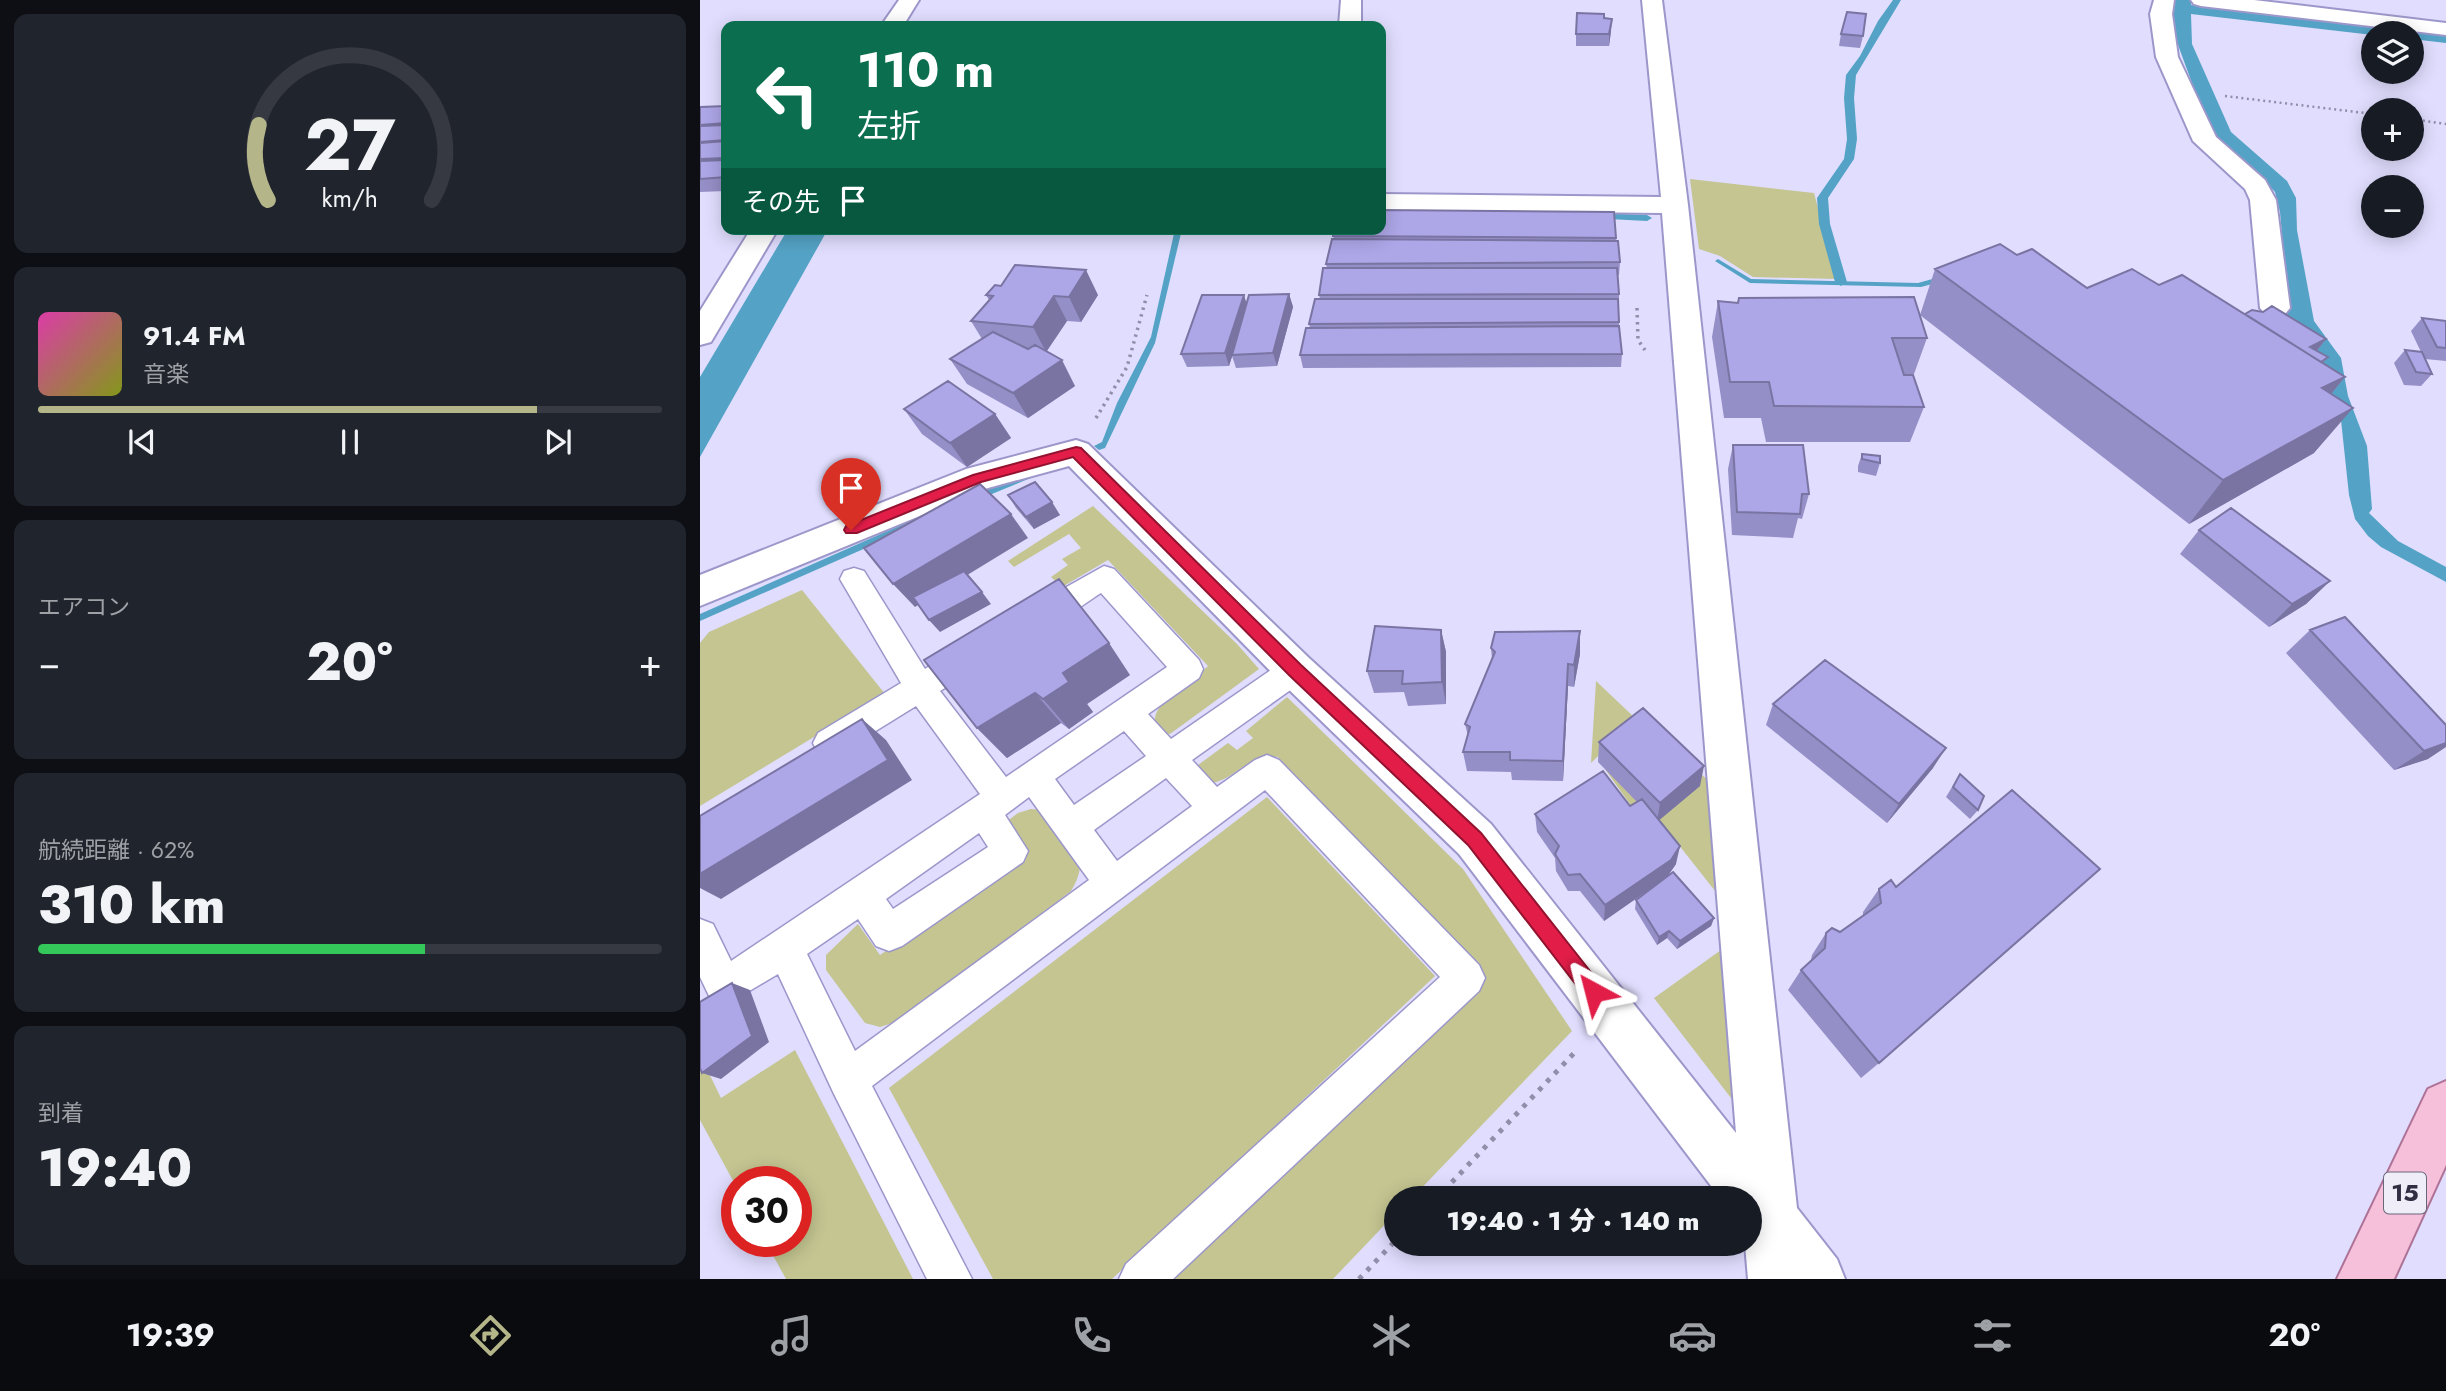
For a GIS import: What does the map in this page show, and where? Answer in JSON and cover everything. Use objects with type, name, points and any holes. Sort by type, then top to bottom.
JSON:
[{"type":"main road","name":"15","points":[[2365,1279],[2446,1107]]},
{"type":"street","points":[[895,21],[909,0]]},
{"type":"street","points":[[1350,21],[1351,0]]},
{"type":"street","points":[[1652,0],[1675,205],[1776,1279]]},
{"type":"street","points":[[2164,0],[2161,13],[2167,57],[2205,141],[2256,185],[2263,201],[2275,308]]},
{"type":"street","points":[[2201,0],[2446,29]]},
{"type":"street","points":[[1386,202],[1675,205]]},
{"type":"street","points":[[700,335],[761,235]]},
{"type":"street","points":[[700,591],[978,478],[1076,452],[1295,670],[1475,839],[1817,1279]]},
{"type":"lane","points":[[700,937],[724,987],[786,948],[1188,668],[1104,577],[804,758]]},
{"type":"lane","points":[[854,579],[992,805],[1010,851],[889,933],[862,895]]},
{"type":"lane","points":[[1072,826],[1295,670]]},
{"type":"lane","points":[[1125,711],[1215,808]]},
{"type":"lane","points":[[848,1080],[1267,770],[1466,978],[1141,1279]]},
{"type":"lane","points":[[1033,776],[1113,884]]},
{"type":"lane","points":[[786,948],[848,1080],[950,1279]]},
{"type":"path","points":[[2182,92],[2291,102],[2361,112]]},
{"type":"path","points":[[2424,121],[2446,124]]},
{"type":"path","points":[[1076,452],[1127,367],[1147,295]]},
{"type":"path","points":[[1448,1186],[1611,1014]]},
{"type":"path","points":[[1359,1279],[1384,1253]]},
{"type":"green space","points":[[1690,179],[1814,193],[1837,279],[1753,277],[1720,256],[1699,249]]},
{"type":"green space","points":[[1093,506],[1237,644],[1259,669],[1170,734],[1160,733],[1154,726],[1159,707],[1208,666],[1108,560],[1062,587],[1051,577],[1068,565],[1062,559],[1081,548],[1069,534],[1014,567],[1008,561]]},
{"type":"green space","points":[[802,590],[885,694],[700,806],[700,643],[709,632]]},
{"type":"green space","points":[[1596,681],[1636,719],[1591,763]]},
{"type":"green space","points":[[1287,697],[1463,869],[1572,1031],[1423,1186],[1384,1186],[1384,1226],[1333,1279],[1174,1279],[1486,979],[1278,757],[1257,759],[1228,777],[1211,783],[1194,768],[1228,743],[1237,750],[1253,738],[1246,731]]},
{"type":"green space","points":[[1646,726],[1709,781],[1723,901],[1648,806],[1634,810],[1605,769]]},
{"type":"green space","points":[[1267,797],[1435,976],[1112,1279],[993,1279],[889,1088]]},
{"type":"green space","points":[[1031,809],[1044,810],[1076,848],[1080,867],[1071,891],[902,1020],[880,1027],[865,1023],[826,970],[826,955],[858,924],[880,955],[1026,853],[1006,822],[1018,813]]},
{"type":"green space","points":[[1721,950],[1741,1088],[1731,1098],[1654,998]]},
{"type":"green space","points":[[795,1050],[913,1279],[786,1279],[774,1257],[812,1257],[812,1166],[725,1166],[700,1120],[700,1055],[721,1098]]},
{"type":"water","points":[[2174,0],[2193,0],[2191,5],[2361,24],[2361,34],[2191,14],[2192,44],[2231,132],[2287,181],[2296,198],[2297,230],[2314,321],[2341,358],[2348,396],[2367,446],[2372,509],[2369,513],[2398,541],[2446,567],[2446,582],[2381,547],[2355,519],[2349,495],[2341,420],[2312,342],[2292,318],[2233,319],[1936,283],[1921,287],[1750,283],[1715,261],[1718,259],[1751,279],[1918,283],[1936,278],[2209,315],[2289,312],[2280,212],[2275,192],[2254,169],[2210,132],[2174,34]]},
{"type":"water","points":[[2424,31],[2446,33],[2446,43],[2424,40]]},
{"type":"water","points":[[784,235],[825,235],[700,457],[700,377]]},
{"type":"water","points":[[1174,235],[1181,235],[1155,343],[1105,448],[1099,450],[1094,446],[1102,442],[1117,403],[1151,337]]},
{"type":"water","points":[[1035,472],[1038,475],[700,621],[700,614],[987,487]]},
{"type":"building","points":[[1847,12],[1866,14],[1863,36],[1841,34]]},
{"type":"building","points":[[1577,13],[1604,14],[1604,18],[1612,19],[1609,34],[1576,34]]},
{"type":"building","points":[[721,106],[721,123],[700,125],[700,107]]},
{"type":"building","points":[[721,125],[721,140],[700,142],[700,126]]},
{"type":"building","points":[[721,141],[721,158],[700,159],[700,143]]},
{"type":"building","points":[[721,160],[721,177],[700,179],[700,161]]},
{"type":"building","points":[[1386,210],[1614,212],[1616,238],[1333,236],[1386,235]]},
{"type":"building","points":[[1332,239],[1618,241],[1620,262],[1326,264]]},
{"type":"building","points":[[2000,244],[2017,255],[2032,249],[2087,288],[2132,269],[2159,285],[2182,275],[2345,377],[2322,388],[2353,408],[2223,480],[1935,269]]},
{"type":"building","points":[[1015,265],[1086,270],[1069,297],[1054,296],[1033,327],[971,321],[993,296],[986,295],[995,285],[1001,286]]},
{"type":"building","points":[[1323,268],[1617,268],[1619,294],[1319,295]]},
{"type":"building","points":[[1289,294],[1273,353],[1232,355],[1249,295]]},
{"type":"building","points":[[1202,295],[1244,295],[1225,353],[1181,354]]},
{"type":"building","points":[[1914,297],[1927,338],[1892,338],[1904,375],[1913,375],[1924,407],[1774,406],[1769,382],[1730,382],[1718,301],[1738,303],[1739,298]]},
{"type":"building","points":[[1315,299],[1618,299],[1619,322],[1309,324]]},
{"type":"building","points":[[2272,306],[2326,339],[2310,347],[2328,357],[2321,362],[2245,314],[2252,310],[2263,312]]},
{"type":"building","points":[[2422,318],[2446,321],[2446,348],[2437,347]]},
{"type":"building","points":[[1619,326],[1622,354],[1300,355],[1306,328]]},
{"type":"building","points":[[993,332],[1028,349],[1035,345],[1062,360],[1013,393],[950,359]]},
{"type":"building","points":[[2405,350],[2422,352],[2432,374],[2416,372]]},
{"type":"building","points":[[948,381],[995,414],[950,443],[904,409]]},
{"type":"building","points":[[1733,445],[1803,445],[1809,494],[1802,494],[1800,514],[1737,512]]},
{"type":"building","points":[[1862,454],[1880,456],[1880,463],[1862,459]]},
{"type":"building","points":[[1035,482],[1052,502],[1026,517],[1008,495]]},
{"type":"building","points":[[980,484],[1011,514],[893,584],[864,548]]},
{"type":"building","points":[[2231,508],[2330,581],[2292,604],[2199,530]]},
{"type":"building","points":[[964,571],[982,592],[929,620],[913,597]]},
{"type":"building","points":[[1059,579],[1109,643],[1063,673],[1069,682],[1043,699],[1035,693],[977,728],[924,660]]},
{"type":"building","points":[[2345,617],[2446,725],[2446,743],[2424,751],[2310,630]]},
{"type":"building","points":[[1375,626],[1441,630],[1442,682],[1402,684],[1403,671],[1367,671]]},
{"type":"building","points":[[1580,631],[1574,665],[1568,664],[1563,761],[1510,760],[1510,752],[1463,752],[1470,727],[1465,724],[1495,652],[1491,648],[1495,632]]},
{"type":"building","points":[[1825,660],[1946,748],[1899,804],[1773,704]]},
{"type":"building","points":[[1643,708],[1704,766],[1660,803],[1599,742]]},
{"type":"building","points":[[862,719],[888,760],[700,874],[700,816]]},
{"type":"building","points":[[1603,771],[1630,806],[1642,799],[1680,846],[1671,860],[1605,905],[1580,874],[1568,875],[1555,854],[1559,846],[1535,814]]},
{"type":"building","points":[[1960,774],[1984,796],[1978,810],[1953,787]]},
{"type":"building","points":[[2012,790],[2100,869],[1879,1063],[1801,970],[1825,948],[1826,933],[1832,928],[1840,932],[1881,903],[1879,889],[1891,880],[1896,887]]},
{"type":"building","points":[[1673,872],[1714,918],[1680,941],[1669,931],[1659,937],[1636,900]]},
{"type":"building","points":[[732,983],[752,1036],[702,1073],[700,1002]]},
{"type":"waterway","points":[[1841,282],[1824,224],[1823,198],[1849,159],[1852,139],[1849,98],[1851,75],[1897,0]]},
{"type":"waterway","points":[[1593,216],[1647,218]]},
{"type":"route","points":[[851,530],[978,478],[1076,452],[1295,670],[1475,839],[1594,992]]}]
